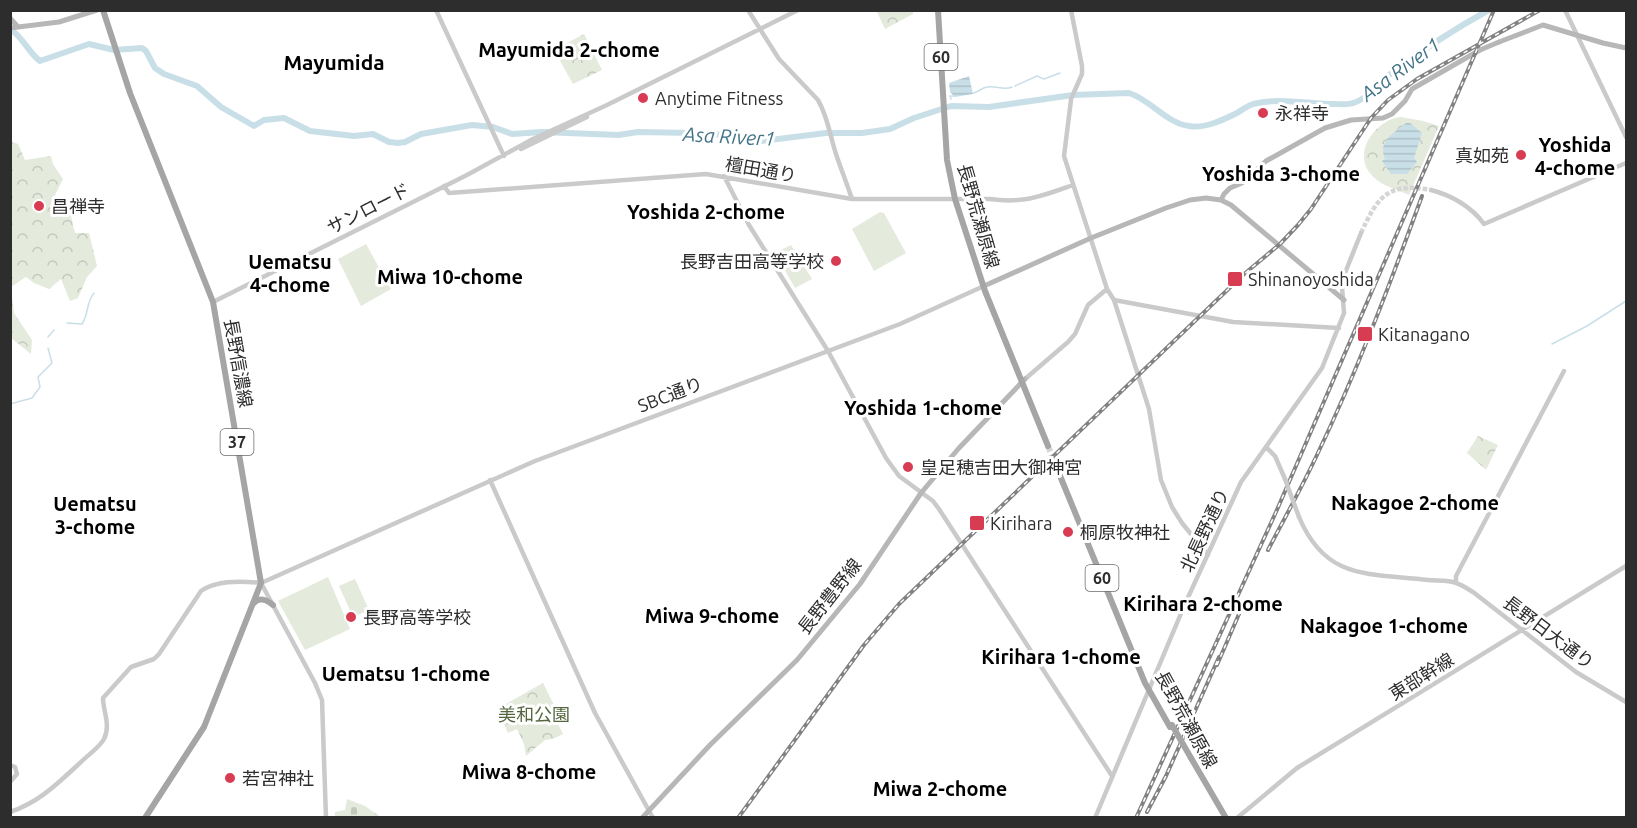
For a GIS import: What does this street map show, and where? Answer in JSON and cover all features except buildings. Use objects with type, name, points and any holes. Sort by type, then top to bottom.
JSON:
[{"type":"main road","points":[[10,18],[14,28],[59,22],[97,10]]},
{"type":"main road","name":"長野信濃線","points":[[103,10],[130,93],[213,302],[261,583]]},
{"type":"main road","name":"長野荒瀬原線","points":[[938,10],[947,160],[955,199],[984,286],[1049,445]]},
{"type":"main road","points":[[1344,300],[1243,214],[1221,200],[1224,194],[1230,188],[1242,183],[1266,161],[1325,128],[1351,120],[1383,118],[1392,114],[1400,107],[1412,89],[1480,50],[1543,25],[1603,44],[1626,48]]},
{"type":"main road","name":"SBC通り","points":[[984,286],[1134,220],[1190,200],[1206,198],[1221,200]]},
{"type":"main road","name":"長野豊野線","points":[[642,818],[708,748],[797,660],[860,584],[921,493],[966,440],[1023,381]]},
{"type":"main road","name":"長野荒瀬原線","points":[[1058,466],[1150,688],[1224,818]]},
{"type":"main road","points":[[145,818],[204,727],[261,583]]},
{"type":"main road","points":[[253,604],[256,600],[262,599],[273,605]]},
{"type":"street","points":[[436,10],[504,156]]},
{"type":"street","points":[[748,10],[779,59],[818,100],[823,109],[852,199]]},
{"type":"street","points":[[588,115],[798,10]]},
{"type":"street","points":[[1071,10],[1082,62],[1082,74],[1071,99],[1064,156],[1149,409],[1161,480],[1172,507],[1182,523],[1208,555]]},
{"type":"street","points":[[1565,10],[1626,137]]},
{"type":"street","name":"サンロード","points":[[213,302],[504,156],[544,139],[588,115]]},
{"type":"street","name":"サンロード","points":[[504,156],[533,139],[588,115]]},
{"type":"street","points":[[1431,190],[1446,194],[1456,200],[1478,215],[1485,224],[1626,163]]},
{"type":"street","name":"檀田通り","points":[[444,186],[449,193],[706,174],[852,199],[1032,200],[1073,185]]},
{"type":"street","points":[[724,176],[749,225],[828,351],[886,458],[899,476],[933,501],[939,509],[1112,776]]},
{"type":"street","name":"北長野通り","points":[[1095,818],[1241,482],[1322,368],[1344,314],[1342,287],[1345,273],[1361,233]]},
{"type":"street","name":"SBC通り","points":[[261,583],[535,461],[900,324],[984,286]]},
{"type":"street","points":[[1023,381],[1068,342],[1075,334],[1089,305],[1107,289]]},
{"type":"street","points":[[1114,300],[1233,322],[1339,328]]},
{"type":"street","points":[[1266,447],[1275,456],[1307,534],[1316,548],[1330,560],[1344,567],[1375,574],[1456,583],[1456,576],[1564,371]]},
{"type":"street","points":[[490,480],[595,712],[653,818]]},
{"type":"street","name":"東部幹線","points":[[1237,818],[1297,768],[1626,566]]},
{"type":"street","points":[[10,812],[33,803],[51,791],[97,748],[107,730],[103,698],[131,667],[154,659],[159,654],[201,591],[207,586],[230,582],[261,583],[322,700],[326,818]]},
{"type":"street","name":"長野日大通り","points":[[1456,583],[1473,592],[1576,672],[1626,702]]},
{"type":"street","points":[[10,765],[15,766],[17,774],[10,782]]},
{"type":"green space","points":[[880,10],[913,11],[913,14],[885,29],[877,12]]},
{"type":"green space","points":[[584,34],[602,70],[573,84],[554,50]]},
{"type":"green space","points":[[1401,117],[1439,126],[1409,195],[1377,180],[1369,172],[1364,154],[1370,137],[1377,129],[1392,119]]},
{"type":"green space","name":"昌禅寺","points":[[10,141],[18,144],[25,160],[51,156],[53,164],[63,179],[51,203],[61,215],[70,212],[75,233],[89,233],[97,266],[87,277],[78,298],[70,301],[61,279],[49,289],[26,277],[11,287],[14,313],[32,340],[31,354],[11,338]]},
{"type":"green space","points":[[880,212],[884,213],[906,253],[874,271],[852,229]]},
{"type":"green space","points":[[366,244],[391,289],[361,306],[338,259]]},
{"type":"green space","points":[[791,245],[812,279],[795,288],[775,253]]},
{"type":"green space","points":[[1478,436],[1498,445],[1486,470],[1467,453]]},
{"type":"green space","points":[[328,577],[350,629],[305,650],[278,601]]},
{"type":"green space","points":[[355,579],[369,610],[353,617],[339,586]]},
{"type":"green space","name":"美和公園","points":[[543,683],[560,717],[556,720],[563,734],[545,740],[526,756],[524,744],[517,729],[508,733],[497,709]]},
{"type":"green space","points":[[347,799],[365,806],[381,817],[335,817],[335,812],[345,810]]},
{"type":"water","points":[[969,76],[973,94],[955,97],[950,92],[949,83]]},
{"type":"water","points":[[1406,123],[1410,123],[1422,133],[1414,158],[1417,162],[1407,174],[1391,174],[1382,161],[1385,159],[1383,147],[1388,138]]},
{"type":"waterway","name":"Asa River1","points":[[10,29],[40,61],[89,44],[114,50],[142,48],[155,68],[164,74],[197,86],[221,107],[254,126],[264,120],[284,118],[310,131],[354,136],[373,134],[389,142],[398,143],[421,134],[472,125],[493,127],[512,134],[542,132],[618,135],[638,132],[691,133],[762,141],[826,133],[862,133],[890,129],[914,118],[951,106],[989,107],[1073,95],[1129,93],[1173,121],[1195,127],[1213,123],[1232,116],[1251,105],[1263,102],[1349,104],[1363,98],[1389,75],[1425,49],[1489,10]]},
{"type":"waterway","points":[[1015,86],[1037,76],[1044,79],[1060,73]]},
{"type":"waterway","points":[[973,93],[987,87],[1012,87]]},
{"type":"waterway","points":[[951,99],[950,96],[956,96]]},
{"type":"waterway","points":[[67,323],[82,324],[94,293]]},
{"type":"waterway","points":[[1552,344],[1587,326],[1626,301]]},
{"type":"waterway","points":[[48,337],[54,330]]},
{"type":"waterway","points":[[10,404],[32,398],[40,387],[38,377],[52,363],[48,348]]},
{"type":"tunnel","points":[[1361,233],[1379,201],[1394,190],[1404,188],[1431,190]]},
{"type":"tunnel","points":[[1048,446],[1056,466]]},
{"type":"railway","points":[[1136,818],[1276,512],[1494,10]]},
{"type":"railway","points":[[738,818],[864,645],[899,604],[1243,275],[1280,244],[1311,209],[1371,118],[1388,100],[1417,79],[1540,10]]},
{"type":"railway","points":[[1268,550],[1310,469],[1345,393],[1422,196]]},
{"type":"railway","points":[[1217,665],[1242,607]]},
{"type":"railway","points":[[1147,812],[1166,776],[1219,657]]},
{"type":"place","name":"Anytime Fitness","points":[[643,98]]},
{"type":"place","name":"永祥寺","points":[[1263,113]]},
{"type":"place","name":"真如苑","points":[[1521,155]]},
{"type":"place","name":"昌禅寺","points":[[39,206]]},
{"type":"place","name":"長野吉田高等学校","points":[[836,261]]},
{"type":"place","name":"Shinanoyoshida","points":[[1235,279]]},
{"type":"place","name":"Kitanagano","points":[[1365,334]]},
{"type":"place","name":"皇足穂吉田大御神宮","points":[[908,467]]},
{"type":"place","name":"Kirihara","points":[[977,523]]},
{"type":"place","name":"桐原牧神社","points":[[1068,532]]},
{"type":"place","name":"長野高等学校","points":[[351,617]]},
{"type":"place","name":"若宮神社","points":[[230,778]]},
{"type":"district","name":"Mayumida 2-chome","points":[[569,49]]},
{"type":"district","name":"Mayumida","points":[[334,62]]},
{"type":"district","name":"Yoshida 4-chome","points":[[1575,156]]},
{"type":"district","name":"Yoshida 3-chome","points":[[1281,173]]},
{"type":"district","name":"Yoshida 2-chome","points":[[706,211]]},
{"type":"district","name":"Uematsu 4-chome","points":[[290,272]]},
{"type":"district","name":"Miwa 10-chome","points":[[450,276]]},
{"type":"district","name":"Yoshida 1-chome","points":[[923,407]]},
{"type":"district","name":"Nakagoe 2-chome","points":[[1415,502]]},
{"type":"district","name":"Uematsu 3-chome","points":[[95,514]]},
{"type":"district","name":"Kirihara 2-chome","points":[[1203,603]]},
{"type":"district","name":"Miwa 9-chome","points":[[712,615]]},
{"type":"district","name":"Nakagoe 1-chome","points":[[1384,625]]},
{"type":"district","name":"Kirihara 1-chome","points":[[1061,656]]},
{"type":"district","name":"Uematsu 1-chome","points":[[406,673]]},
{"type":"district","name":"Miwa 8-chome","points":[[529,771]]},
{"type":"district","name":"Miwa 2-chome","points":[[940,788]]}]
